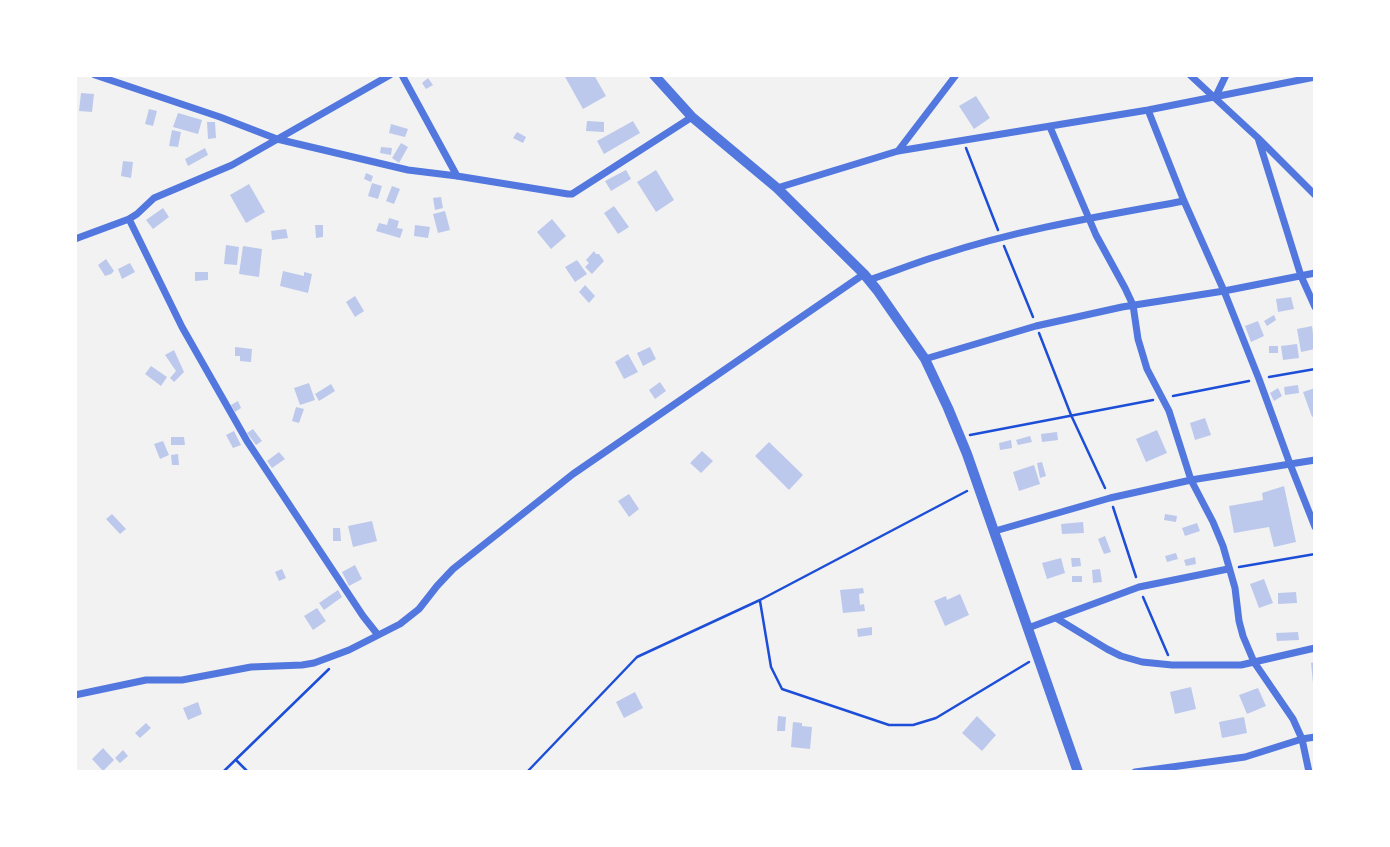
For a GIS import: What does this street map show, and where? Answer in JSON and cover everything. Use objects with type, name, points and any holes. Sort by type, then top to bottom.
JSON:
[{"type":"street","points":[[95,75],[277,138],[408,170],[572,194],[692,117]]},
{"type":"street","points":[[75,239],[129,219],[153,198],[232,165],[390,75]]},
{"type":"street","points":[[402,75],[457,176]]},
{"type":"street","points":[[654,75],[692,117],[777,188],[867,277],[925,359],[960,437],[995,531],[1078,772]]},
{"type":"street","points":[[898,151],[956,75]]},
{"type":"street","points":[[1191,75],[1315,195]]},
{"type":"street","points":[[1215,98],[1226,75]]},
{"type":"street","points":[[777,188],[898,151],[1148,110],[1315,77]]},
{"type":"street","points":[[1148,110],[1224,291],[1315,527]]},
{"type":"street","points":[[1050,127],[1096,234],[1133,305],[1140,352],[1170,411],[1191,480],[1219,536],[1235,589],[1243,636],[1254,662],[1293,719],[1302,739],[1309,772]]},
{"type":"street","points":[[1258,138],[1301,276],[1315,307]]},
{"type":"street","points":[[75,695],[146,680],[182,680],[251,667],[302,665],[349,650],[411,616],[453,569],[573,474],[867,277],[1001,238],[1184,201]]},
{"type":"street","points":[[129,219],[195,353],[247,441],[366,622],[378,635]]},
{"type":"street","points":[[925,359],[1036,327],[1133,305],[1315,273]]},
{"type":"street","points":[[995,531],[1110,498],[1191,480],[1315,460]]},
{"type":"street","points":[[1028,628],[1139,587],[1228,569]]},
{"type":"street","points":[[1056,618],[1121,656],[1142,662],[1241,665],[1315,648]]},
{"type":"street","points":[[1135,772],[1245,757],[1315,737]]},
{"type":"path","points":[[963,142],[1071,415],[1110,498],[1139,587],[1172,665]]},
{"type":"path","points":[[960,437],[1315,369]]},
{"type":"path","points":[[527,772],[637,657],[760,600],[978,486]]},
{"type":"path","points":[[1228,569],[1315,554]]},
{"type":"path","points":[[760,600],[771,667],[782,689],[889,725],[913,724],[936,718],[1038,657]]},
{"type":"path","points":[[223,772],[330,668]]},
{"type":"path","points":[[235,759],[248,772]]},
{"type":"building","points":[[564,75],[594,75],[606,96],[583,109]]},
{"type":"building","points":[[428,78],[433,85],[426,89],[422,83]]},
{"type":"building","points":[[81,93],[94,94],[92,112],[79,111]]},
{"type":"building","points":[[976,96],[990,118],[974,129],[959,106]]},
{"type":"building","points":[[149,109],[157,111],[153,126],[145,124]]},
{"type":"building","points":[[178,113],[202,120],[198,134],[173,127]]},
{"type":"building","points":[[587,121],[604,122],[604,132],[586,131]]},
{"type":"building","points":[[633,121],[640,133],[604,154],[597,141]]},
{"type":"building","points":[[207,122],[215,122],[216,138],[208,139]]},
{"type":"building","points":[[391,124],[408,129],[405,137],[389,133]]},
{"type":"building","points":[[172,130],[181,132],[178,147],[169,146]]},
{"type":"building","points":[[517,132],[526,137],[523,143],[513,138]]},
{"type":"building","points":[[401,143],[408,147],[399,163],[392,158]]},
{"type":"building","points":[[381,147],[392,148],[391,155],[380,153]]},
{"type":"building","points":[[205,148],[208,155],[188,166],[185,159]]},
{"type":"building","points":[[123,161],[133,162],[131,178],[121,176]]},
{"type":"building","points":[[626,170],[631,179],[611,191],[605,181]]},
{"type":"building","points":[[656,170],[674,200],[656,212],[637,182]]},
{"type":"building","points":[[366,173],[373,176],[371,182],[364,179]]},
{"type":"building","points":[[372,183],[382,186],[378,199],[368,196]]},
{"type":"building","points":[[249,184],[265,212],[246,223],[230,195]]},
{"type":"building","points":[[392,186],[400,189],[394,204],[386,201]]},
{"type":"building","points":[[441,197],[443,208],[435,210],[433,198]]},
{"type":"building","points":[[614,206],[629,227],[618,234],[604,213]]},
{"type":"building","points":[[163,208],[169,217],[153,229],[146,220]]},
{"type":"building","points":[[445,211],[450,230],[438,233],[433,214]]},
{"type":"building","points":[[389,218],[399,221],[397,228],[403,229],[400,238],[376,231],[379,223],[387,225]]},
{"type":"building","points":[[552,219],[566,236],[551,249],[537,232]]},
{"type":"building","points":[[315,225],[323,225],[323,237],[316,238]]},
{"type":"building","points":[[415,225],[430,227],[428,238],[414,236]]},
{"type":"building","points":[[286,229],[288,238],[272,240],[271,231]]},
{"type":"building","points":[[226,245],[239,247],[237,265],[224,264]]},
{"type":"building","points":[[243,246],[262,249],[259,277],[239,274]]},
{"type":"building","points":[[594,251],[604,261],[592,274],[585,267],[589,263],[586,260]]},
{"type":"building","points":[[106,259],[114,271],[105,276],[98,265]]},
{"type":"building","points":[[577,260],[587,274],[575,282],[565,267]]},
{"type":"building","points":[[130,263],[135,272],[122,279],[118,269]]},
{"type":"building","points":[[283,271],[304,276],[304,272],[312,274],[308,293],[280,286]]},
{"type":"building","points":[[195,272],[208,272],[208,280],[195,281]]},
{"type":"building","points":[[585,285],[595,296],[589,303],[579,292]]},
{"type":"building","points":[[355,296],[364,311],[355,317],[346,302]]},
{"type":"building","points":[[1291,297],[1294,309],[1278,312],[1276,299]]},
{"type":"building","points":[[1274,315],[1276,320],[1267,326],[1264,321]]},
{"type":"building","points":[[1258,321],[1264,336],[1251,342],[1245,326]]},
{"type":"building","points":[[1312,326],[1315,349],[1301,352],[1297,329]]},
{"type":"building","points":[[1297,344],[1299,358],[1283,360],[1281,346]]},
{"type":"building","points":[[1269,346],[1278,346],[1278,353],[1269,353]]},
{"type":"building","points":[[235,347],[252,349],[251,362],[240,361],[240,356],[235,356]]},
{"type":"building","points":[[650,347],[656,359],[643,366],[637,353]]},
{"type":"building","points":[[174,350],[184,372],[174,382],[170,378],[176,371],[165,355]]},
{"type":"building","points":[[628,354],[638,372],[624,379],[615,362]]},
{"type":"building","points":[[151,366],[167,377],[161,386],[145,374]]},
{"type":"building","points":[[660,382],[666,391],[655,399],[649,390]]},
{"type":"building","points":[[309,383],[315,400],[300,405],[294,388]]},
{"type":"building","points":[[331,384],[335,391],[319,401],[315,394]]},
{"type":"building","points":[[1298,385],[1299,393],[1285,395],[1284,387]]},
{"type":"building","points":[[1278,388],[1282,396],[1274,401],[1270,393]]},
{"type":"building","points":[[1315,388],[1315,416],[1312,417],[1303,392]]},
{"type":"building","points":[[238,401],[241,408],[235,412],[231,405]]},
{"type":"building","points":[[296,407],[304,409],[299,423],[292,421]]},
{"type":"building","points":[[1205,418],[1211,435],[1195,440],[1190,423]]},
{"type":"building","points":[[253,429],[262,441],[256,445],[247,433]]},
{"type":"building","points":[[1157,430],[1167,453],[1146,462],[1136,439]]},
{"type":"building","points":[[234,431],[241,445],[233,448],[226,435]]},
{"type":"building","points":[[1057,432],[1058,440],[1042,442],[1041,434]]},
{"type":"building","points":[[1030,436],[1032,442],[1018,445],[1016,440]]},
{"type":"building","points":[[171,437],[184,437],[185,445],[171,445]]},
{"type":"building","points":[[1011,440],[1012,448],[1000,450],[999,443]]},
{"type":"building","points":[[163,441],[169,455],[160,459],[154,444]]},
{"type":"building","points":[[769,442],[803,475],[789,490],[755,456]]},
{"type":"building","points":[[702,451],[713,461],[701,473],[690,463]]},
{"type":"building","points":[[279,452],[285,459],[272,468],[267,461]]},
{"type":"building","points":[[178,454],[179,465],[172,465],[171,455]]},
{"type":"building","points":[[1042,462],[1046,476],[1040,478],[1037,463]]},
{"type":"building","points":[[1034,465],[1040,484],[1019,491],[1013,472]]},
{"type":"building","points":[[1284,486],[1296,542],[1274,547],[1269,527],[1234,533],[1229,506],[1263,500],[1262,493]]},
{"type":"building","points":[[629,494],[639,509],[629,517],[618,501]]},
{"type":"building","points":[[112,514],[126,529],[120,534],[106,519]]},
{"type":"building","points":[[1165,514],[1177,516],[1176,522],[1164,520]]},
{"type":"building","points":[[372,521],[377,541],[353,547],[348,526]]},
{"type":"building","points":[[1083,522],[1084,533],[1062,534],[1061,524]]},
{"type":"building","points":[[1197,523],[1200,531],[1185,536],[1182,528]]},
{"type":"building","points":[[333,528],[340,528],[341,541],[333,541]]},
{"type":"building","points":[[1105,536],[1111,552],[1104,554],[1098,539]]},
{"type":"building","points":[[1176,553],[1178,559],[1167,562],[1165,556]]},
{"type":"building","points":[[1195,557],[1196,564],[1186,566],[1184,560]]},
{"type":"building","points":[[1061,558],[1065,573],[1047,579],[1042,563]]},
{"type":"building","points":[[1071,558],[1080,558],[1081,566],[1072,567]]},
{"type":"building","points":[[355,565],[362,579],[349,586],[342,572]]},
{"type":"building","points":[[282,569],[286,578],[279,581],[275,572]]},
{"type":"building","points":[[1100,569],[1102,582],[1093,583],[1092,570]]},
{"type":"building","points":[[1072,576],[1082,576],[1082,582],[1072,582]]},
{"type":"building","points":[[1264,579],[1273,603],[1259,608],[1250,584]]},
{"type":"building","points":[[863,588],[864,593],[859,594],[860,605],[864,604],[865,611],[843,613],[840,590]]},
{"type":"building","points":[[338,590],[342,597],[324,610],[319,603]]},
{"type":"building","points":[[1296,592],[1297,603],[1278,604],[1278,593]]},
{"type":"building","points":[[960,594],[969,615],[945,626],[934,601],[946,596],[947,600]]},
{"type":"building","points":[[317,608],[326,621],[313,630],[304,616]]},
{"type":"building","points":[[872,627],[872,635],[858,637],[857,629]]},
{"type":"building","points":[[1298,632],[1299,640],[1277,641],[1276,633]]},
{"type":"building","points":[[1315,662],[1315,683],[1313,683],[1311,663]]},
{"type":"building","points":[[1191,687],[1196,709],[1175,714],[1170,692]]},
{"type":"building","points":[[1258,688],[1266,706],[1247,714],[1239,695]]},
{"type":"building","points":[[635,692],[643,708],[624,718],[616,702]]},
{"type":"building","points":[[198,702],[202,714],[188,720],[183,708]]},
{"type":"building","points":[[778,716],[786,717],[785,731],[777,731]]},
{"type":"building","points":[[977,716],[996,735],[982,751],[962,733]]},
{"type":"building","points":[[1244,717],[1247,733],[1222,738],[1219,722]]},
{"type":"building","points":[[793,722],[812,727],[810,749],[791,747]]},
{"type":"building","points":[[146,723],[151,728],[140,738],[135,733]]},
{"type":"building","points":[[103,748],[114,760],[103,771],[92,759]]},
{"type":"building","points":[[123,750],[128,756],[120,763],[115,758]]}]
